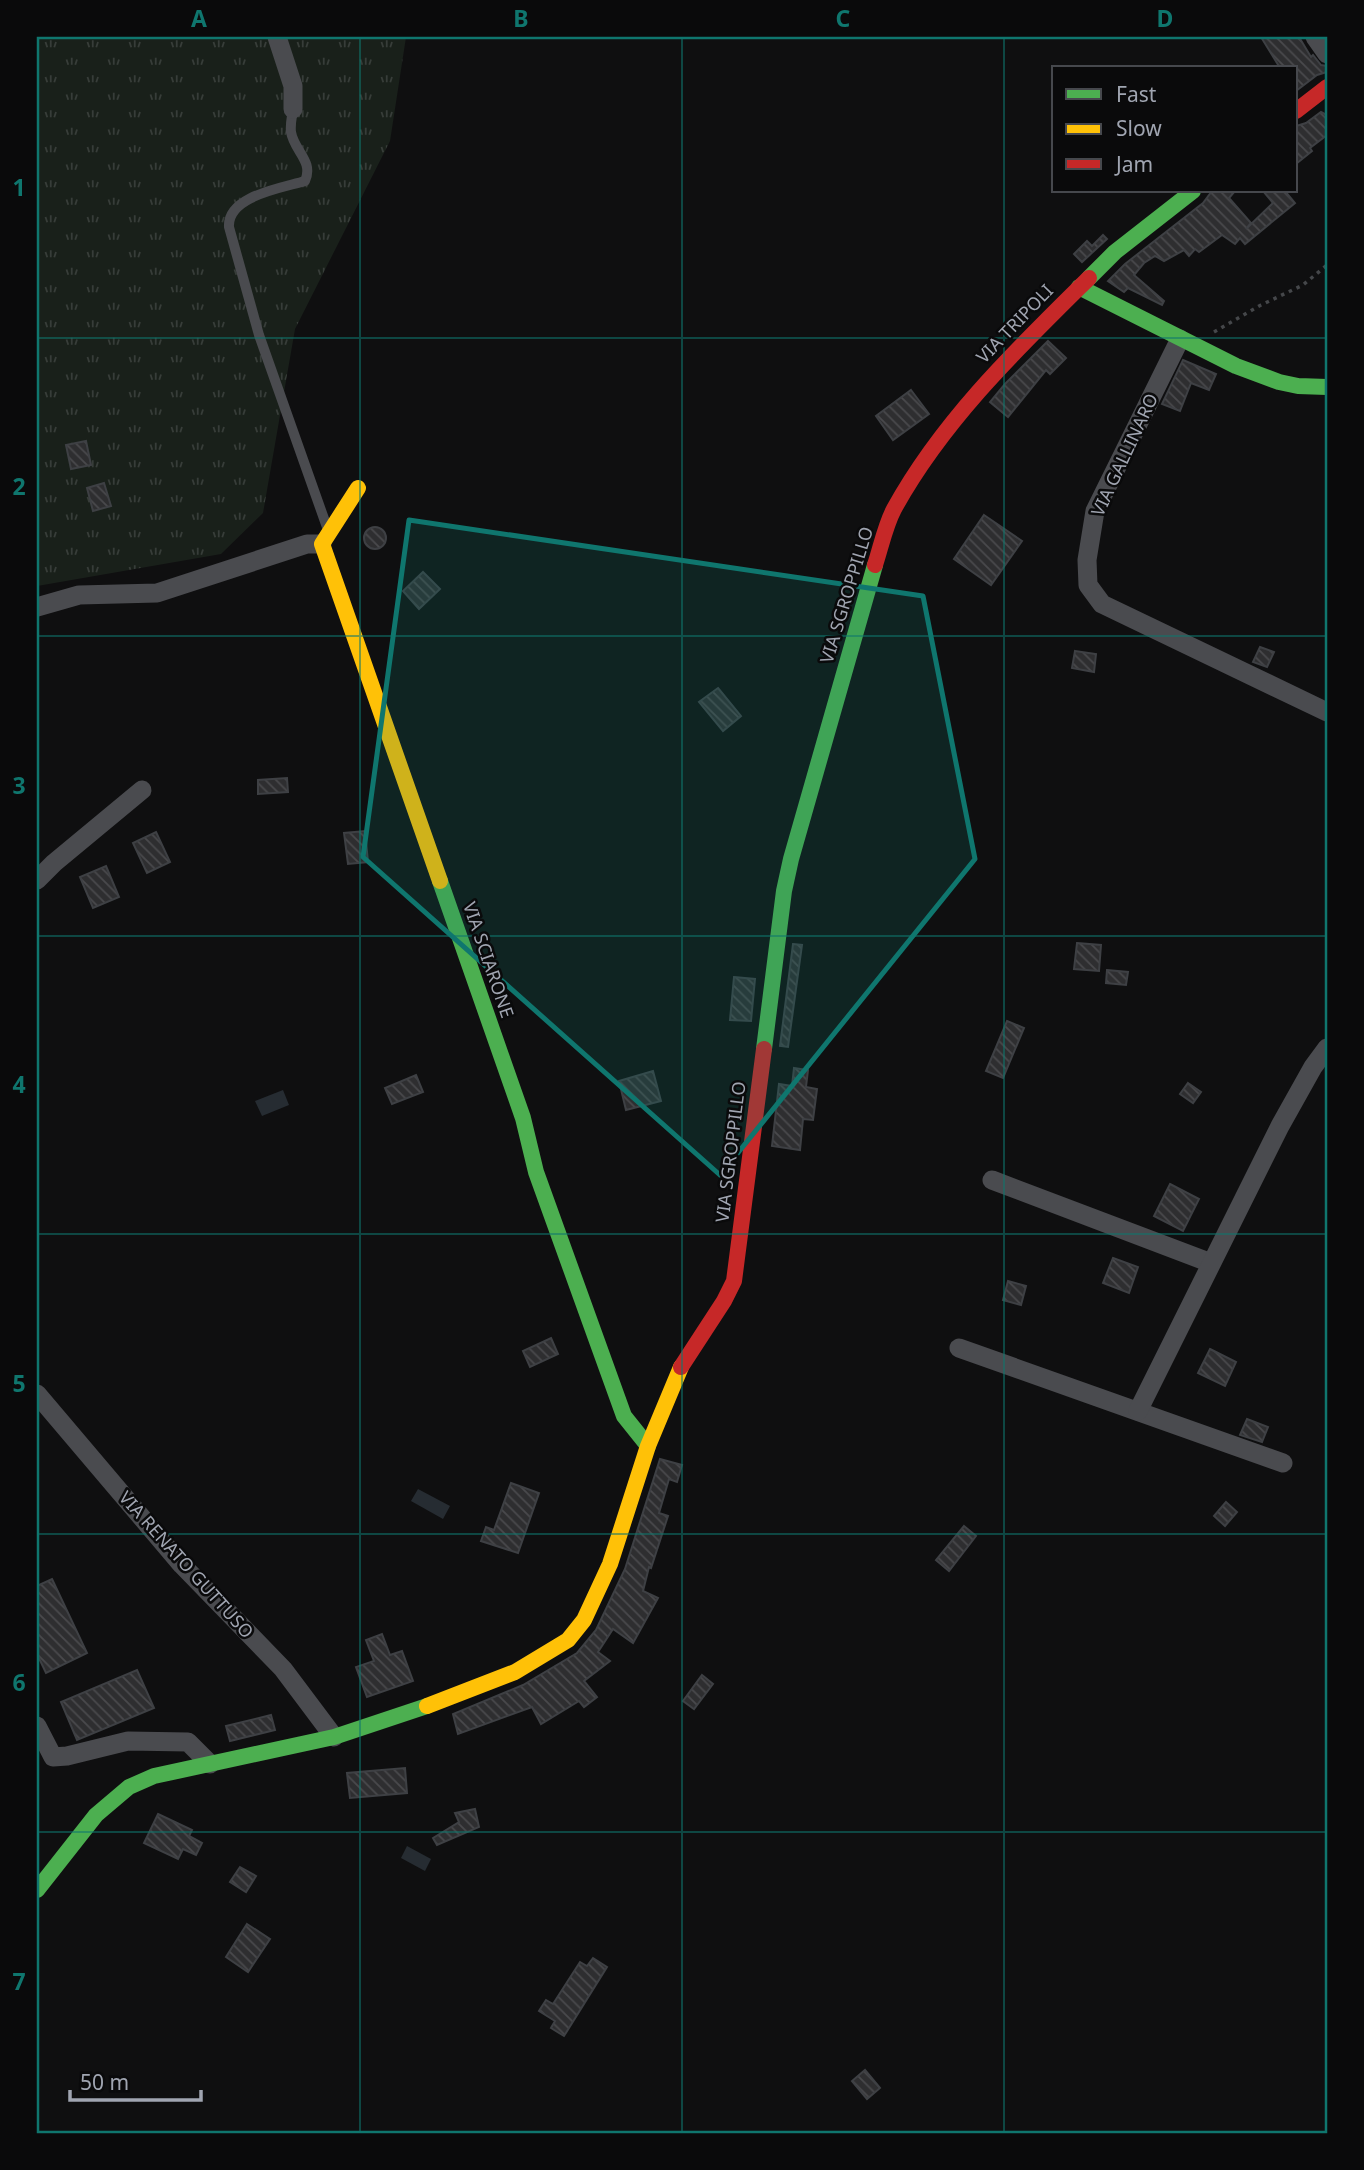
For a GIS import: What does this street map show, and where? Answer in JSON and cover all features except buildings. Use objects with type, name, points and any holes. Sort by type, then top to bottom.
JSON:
[{"type":"main road","points":[[1298,109],[1327,86]]},
{"type":"main road","name":"VIA TRIPOLI","points":[[893,511],[939,440],[993,373],[1115,252],[1192,192]]},
{"type":"main road","points":[[1079,287],[1189,343],[1279,382],[1327,387]]},
{"type":"main road","points":[[326,538],[358,488]]},
{"type":"main road","name":"VIA SGROPPILLO","points":[[37,1890],[96,1815],[129,1787],[155,1776],[334,1737],[447,1699],[515,1672],[568,1640],[584,1620],[610,1564],[648,1446],[680,1369],[734,1281],[784,891],[836,702],[893,511]]},
{"type":"main road","name":"VIA SCIARONE","points":[[326,538],[523,1118],[536,1172],[624,1416],[648,1446]]},
{"type":"street","points":[[278,37],[293,86],[293,109]]},
{"type":"street","points":[[1315,37],[1327,54]]},
{"type":"street","name":"VIA GALLINARO","points":[[1189,343],[1095,511],[1087,560],[1088,585],[1101,604],[1327,712]]},
{"type":"street","points":[[37,607],[79,596],[157,593],[326,538]]},
{"type":"street","points":[[37,880],[142,790]]},
{"type":"street","points":[[1138,1411],[1280,1126],[1313,1067],[1327,1048]]},
{"type":"street","points":[[992,1180],[1211,1263]]},
{"type":"street","points":[[959,1348],[1283,1462]]},
{"type":"street","name":"VIA RENATO GUTTUSO","points":[[37,1394],[182,1565],[283,1669],[334,1737]]},
{"type":"street","points":[[39,1738],[53,1757],[128,1741],[188,1742],[210,1764]]},
{"type":"lane","points":[[293,109],[291,135],[307,162],[308,175],[305,181],[247,199],[234,209],[229,219],[229,227],[259,335],[326,538]]},
{"type":"path","points":[[1189,343],[1303,285],[1327,265]]},
{"type":"highlighted area","points":[[409,520],[923,596],[975,859],[720,1175],[363,857]]},
{"type":"green space","points":[[37,37],[406,37],[390,141],[295,329],[263,513],[221,554],[37,586]]},
{"type":"shaded area","points":[[283,1090],[289,1105],[262,1116],[255,1101]]},
{"type":"shaded area","points":[[418,1489],[450,1506],[443,1519],[411,1501]]},
{"type":"shaded area","points":[[407,1846],[431,1859],[425,1871],[401,1858]]},
{"type":"traffic: fast","points":[[1089,278],[1115,252],[1192,192]]},
{"type":"traffic: fast","points":[[1079,287],[1236,366],[1279,382],[1327,387]]},
{"type":"traffic: fast","points":[[764,1049],[784,891],[791,859],[875,565]]},
{"type":"traffic: fast","points":[[440,881],[523,1118],[536,1172],[624,1416],[648,1446]]},
{"type":"traffic: fast","points":[[37,1890],[96,1815],[129,1787],[154,1776],[334,1737],[427,1706]]},
{"type":"traffic: slow","points":[[358,488],[322,544],[440,881]]},
{"type":"traffic: slow","points":[[427,1706],[515,1672],[568,1640],[584,1620],[610,1564],[648,1446],[681,1367]]},
{"type":"traffic: jam","points":[[1298,109],[1327,87]]},
{"type":"traffic: jam","points":[[875,565],[894,509],[935,445],[983,387],[1089,278]]},
{"type":"traffic: jam","points":[[681,1367],[734,1281],[764,1049]]}]
